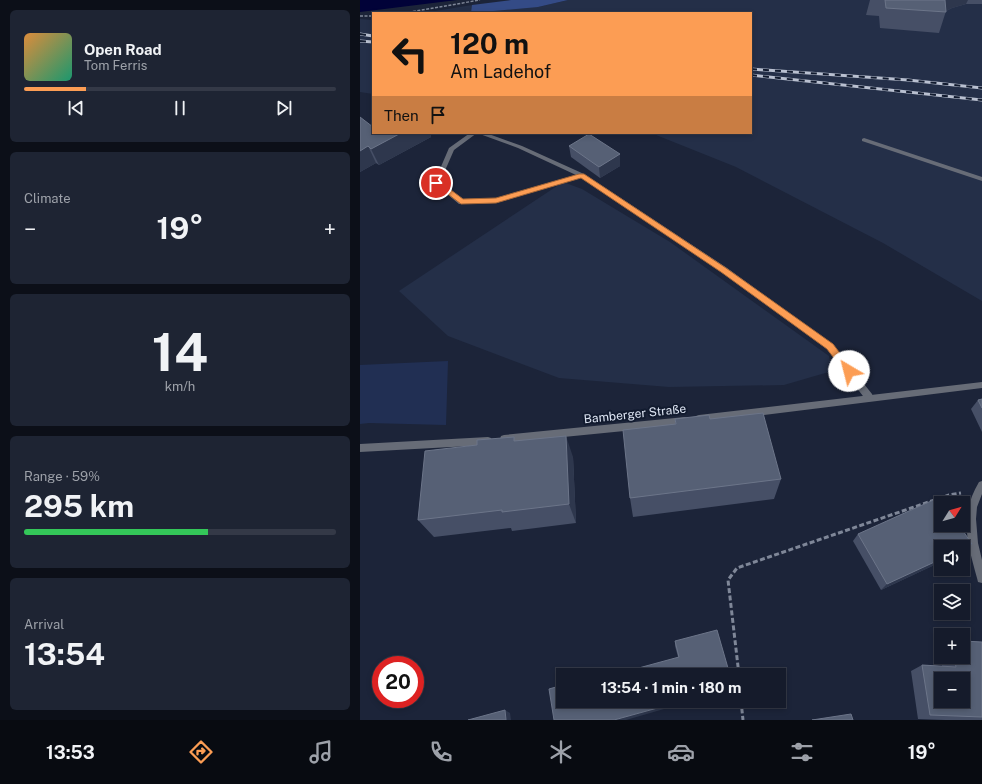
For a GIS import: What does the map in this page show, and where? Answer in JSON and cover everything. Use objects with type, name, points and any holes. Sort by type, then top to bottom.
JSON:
[{"type":"street","points":[[473,134],[451,149],[436,183],[461,202],[496,201],[582,175]]},
{"type":"street","points":[[483,134],[520,147],[582,175],[724,270],[830,347],[869,398]]},
{"type":"street","points":[[864,140],[982,179]]},
{"type":"street","name":"Bamberger Straße","points":[[360,448],[459,444],[687,421],[982,385]]},
{"type":"street","points":[[980,488],[970,518],[975,552],[982,578]]},
{"type":"path","points":[[410,12],[480,0]]},
{"type":"path","points":[[360,16],[372,16]]},
{"type":"path","points":[[737,668],[728,580],[737,568],[949,495],[980,488]]},
{"type":"path","points":[[742,708],[744,720]]},
{"type":"shaded area","points":[[360,0],[457,0],[360,12]]},
{"type":"shaded area","points":[[511,0],[568,0],[538,7],[482,12],[471,12],[472,5]]},
{"type":"shaded area","points":[[568,0],[982,0],[982,301],[883,243],[736,167],[654,134],[752,134],[752,12],[429,12],[472,5],[538,7]]},
{"type":"shaded area","points":[[360,19],[372,20],[372,94],[360,92]]},
{"type":"shaded area","points":[[563,182],[582,189],[670,242],[829,356],[832,371],[784,385],[669,387],[559,378],[448,336],[399,291]]},
{"type":"shaded area","points":[[448,361],[446,425],[360,424],[360,365]]},
{"type":"building","points":[[885,0],[945,0],[946,12],[886,8]]},
{"type":"building","points":[[360,117],[372,126],[372,134],[399,134],[371,149],[368,146],[360,151]]},
{"type":"building","points":[[589,134],[620,154],[599,167],[569,146]]},
{"type":"building","points":[[982,399],[982,408],[978,400]]},
{"type":"building","points":[[763,413],[781,479],[630,498],[623,430],[676,424],[675,419],[709,415],[710,419]]},
{"type":"building","points":[[566,436],[569,504],[418,520],[425,451],[477,445],[477,440],[514,437],[514,441]]},
{"type":"building","points":[[934,500],[934,532],[964,532],[969,540],[934,540],[934,562],[887,584],[858,534]]},
{"type":"building","points":[[717,630],[728,668],[639,668],[679,657],[675,641]]},
{"type":"building","points":[[970,641],[982,642],[982,717],[930,715],[922,665],[956,667],[955,664],[970,664]]},
{"type":"building","points":[[556,687],[556,708],[658,708],[614,720],[554,720],[549,689]]},
{"type":"building","points":[[505,710],[506,720],[468,720]]},
{"type":"building","points":[[851,714],[853,720],[812,720]]},
{"type":"railway","points":[[360,34],[372,36]]},
{"type":"railway","points":[[360,41],[372,42]]},
{"type":"railway","points":[[752,69],[908,80],[982,88]]},
{"type":"railway","points":[[752,75],[982,100]]},
{"type":"route","points":[[436,183],[461,202],[496,201],[582,175],[724,270],[830,347],[849,371]]}]
